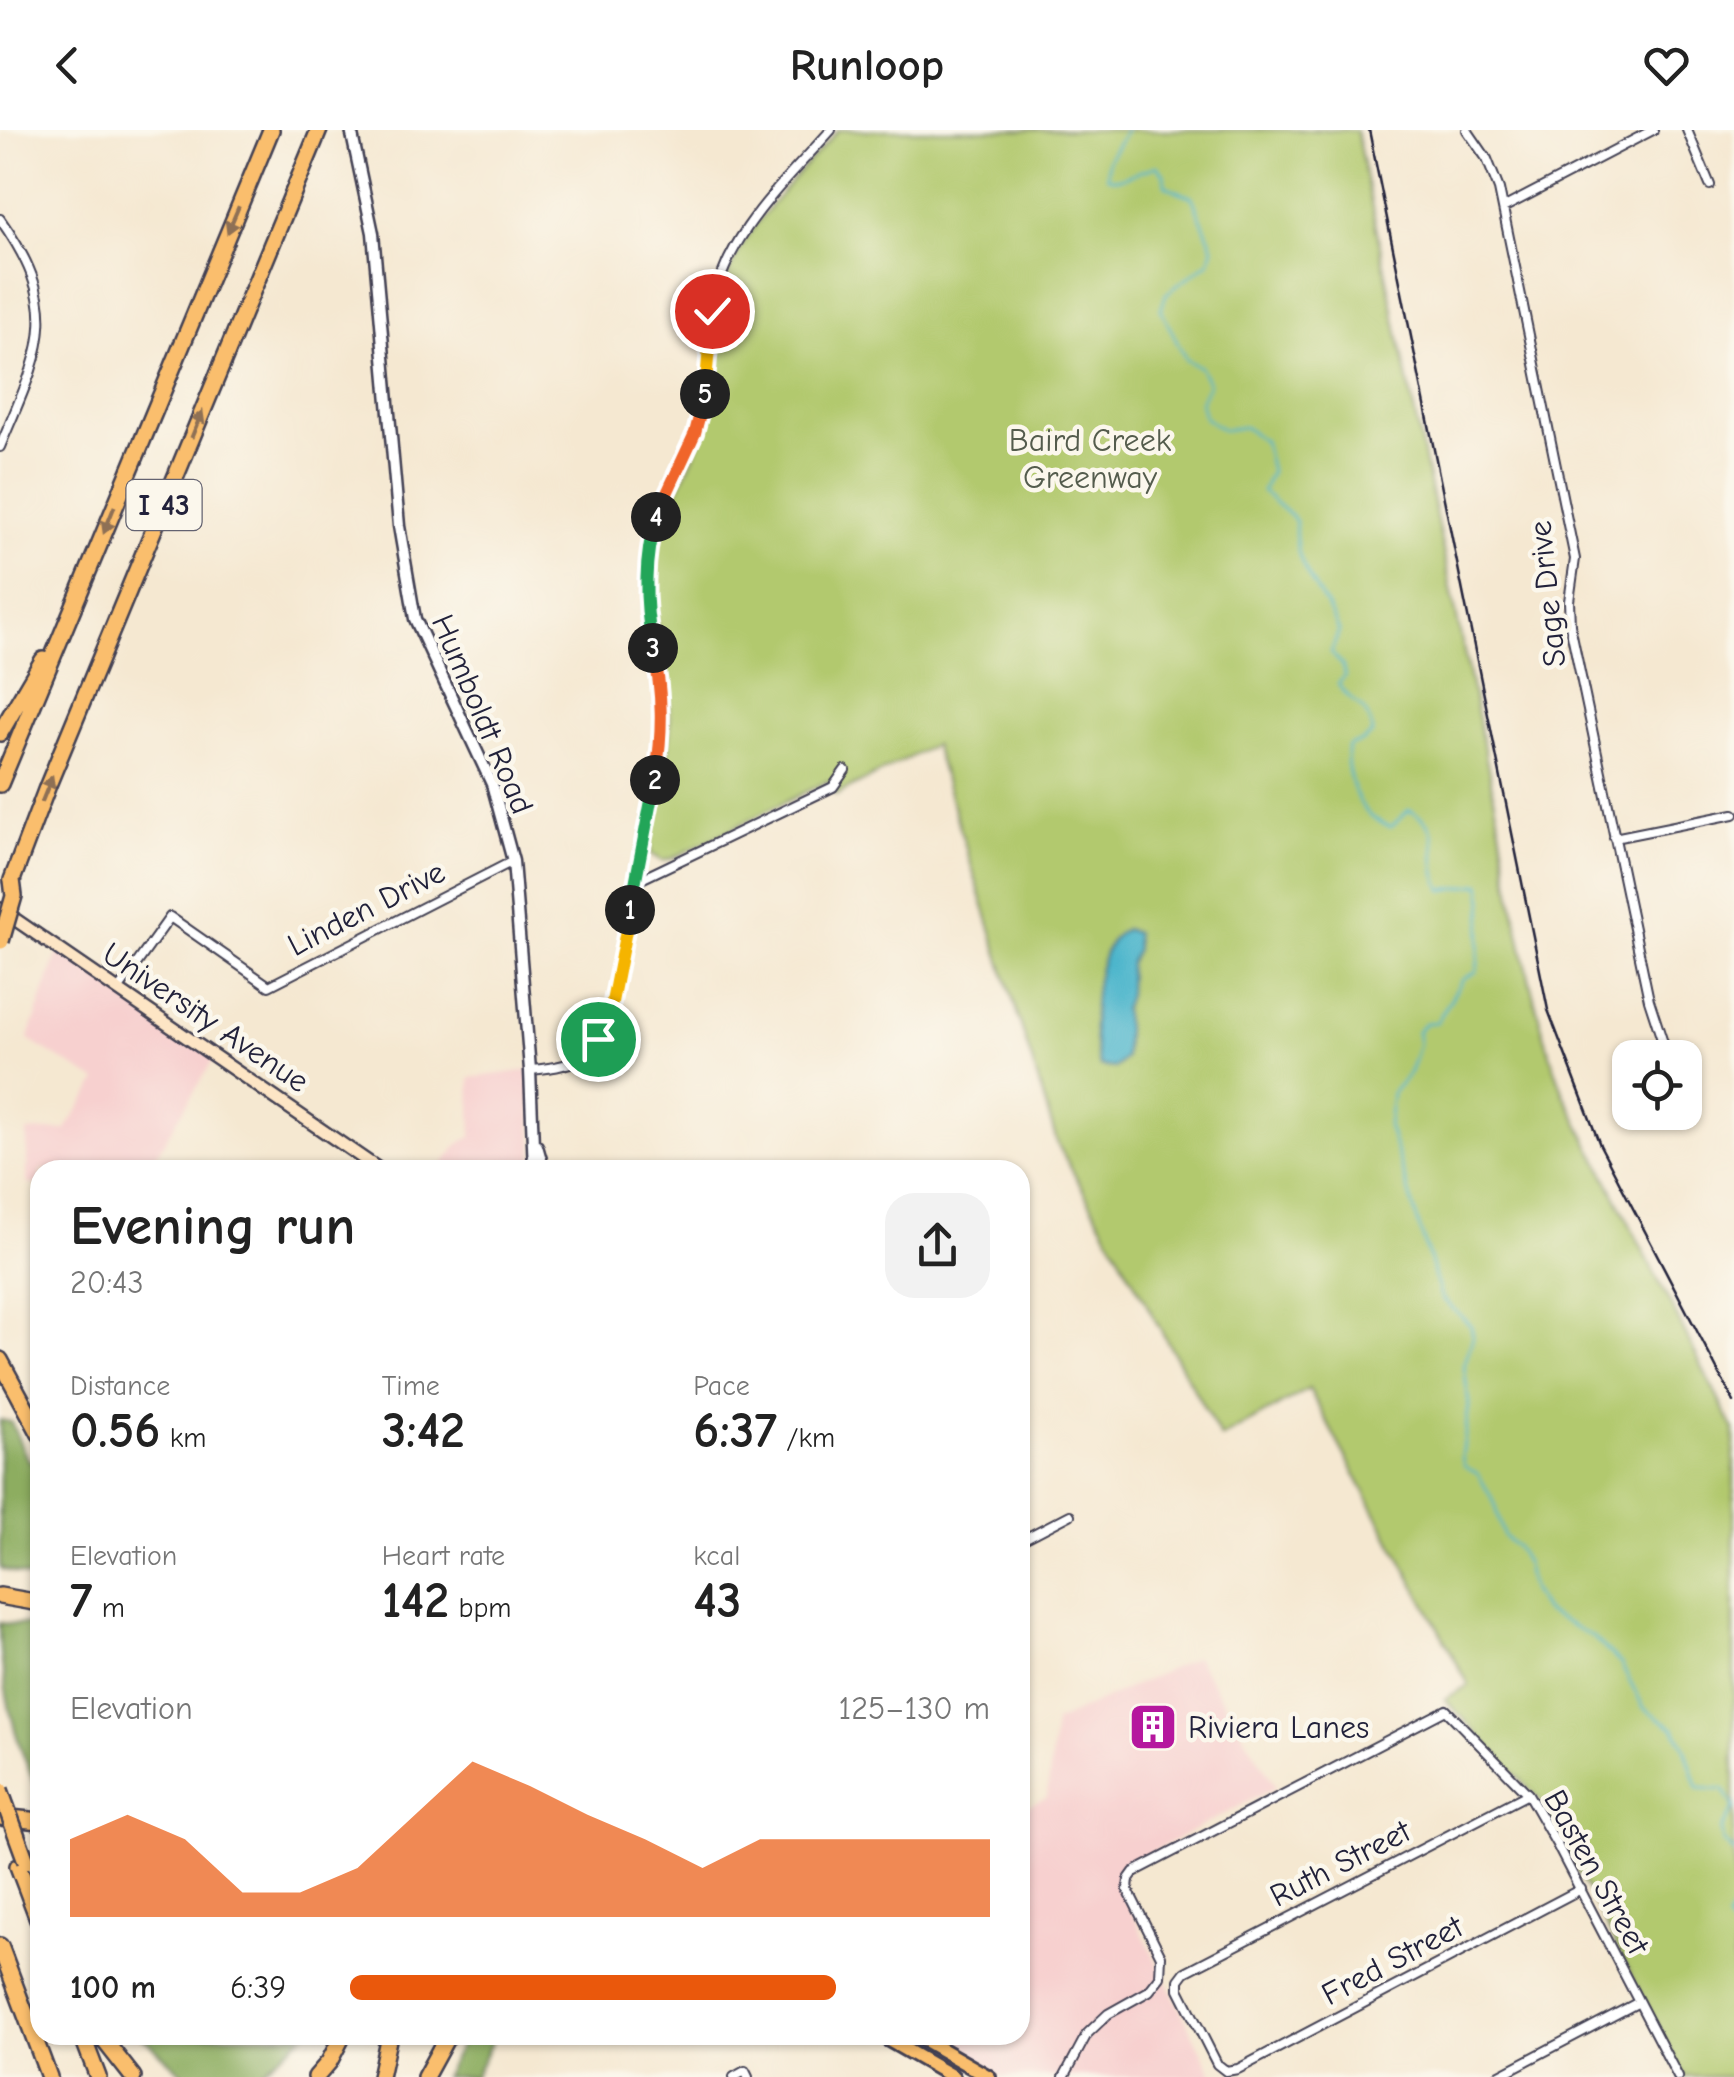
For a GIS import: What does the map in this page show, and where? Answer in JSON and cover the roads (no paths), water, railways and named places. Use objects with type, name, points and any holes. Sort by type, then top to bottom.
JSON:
[{"type":"highway","name":"I 43","points":[[0,784],[270,130]]},
{"type":"highway","name":"I 43","points":[[0,918],[48,786],[319,130]]},
{"type":"highway","points":[[0,734],[45,655],[63,633]]},
{"type":"highway","points":[[1,943],[14,896],[12,880]]},
{"type":"highway","points":[[0,1360],[30,1416]]},
{"type":"highway","points":[[0,1596],[30,1601]]},
{"type":"highway","points":[[0,1606],[30,1611]]},
{"type":"highway","points":[[0,1789],[30,1890]]},
{"type":"highway","points":[[0,1816],[30,1878]]},
{"type":"highway","points":[[0,1816],[30,1820]]},
{"type":"highway","points":[[0,1826],[30,1829]]},
{"type":"highway","points":[[0,1946],[30,2026]]},
{"type":"highway","points":[[37,2045],[49,2077]]},
{"type":"highway","points":[[86,2045],[98,2077]]},
{"type":"highway","points":[[108,2045],[133,2077]]},
{"type":"highway","points":[[316,2077],[337,2045]]},
{"type":"highway","points":[[380,2077],[387,2045]]},
{"type":"highway","points":[[425,2077],[443,2045]]},
{"type":"main road","name":"University Avenue","points":[[0,909],[365,1160]]},
{"type":"main road","points":[[897,2045],[953,2077]]},
{"type":"main road","points":[[933,2045],[989,2077]]},
{"type":"street","points":[[530,1070],[577,1062],[598,1039],[612,1002],[662,725],[660,680],[646,597],[653,529],[702,415],[712,311],[730,253],[750,222],[831,130]]},
{"type":"street","name":"Sage Drive","points":[[1467,130],[1495,174],[1503,208],[1575,559],[1570,625],[1649,1000],[1662,1040]]},
{"type":"street","points":[[1503,208],[1654,130]]},
{"type":"street","points":[[1687,130],[1710,186]]},
{"type":"street","name":"Humboldt Road","points":[[352,133],[372,233],[399,526],[414,618],[492,784],[513,861],[534,1160]]},
{"type":"street","points":[[0,218],[34,277],[41,328],[34,363],[0,446]]},
{"type":"street","points":[[636,882],[833,787],[845,770]]},
{"type":"street","points":[[1614,838],[1734,814]]},
{"type":"street","name":"Linden Drive","points":[[118,990],[170,917],[269,986],[513,861]]},
{"type":"street","name":"Humboldt Road","points":[[535,1140],[541,1160]]},
{"type":"street","points":[[1030,1536],[1070,1515]]},
{"type":"street","name":"Basten Street","points":[[1064,2077],[1086,2034],[1160,1979],[1161,1956],[1128,1890],[1134,1872],[1446,1710],[1528,1794],[1678,2077]]},
{"type":"street","name":"Ruth Street","points":[[1226,2071],[1217,2064],[1182,1998],[1179,1980],[1190,1969],[1528,1794]]},
{"type":"street","name":"Fred Street","points":[[1226,2071],[1238,2069],[1580,1890]]},
{"type":"street","points":[[1496,2077],[1639,2002]]},
{"type":"street","points":[[734,2077],[747,2074]]},
{"type":"water","points":[[1125,929],[1135,933],[1136,949],[1129,963],[1128,995],[1123,1010],[1125,1058],[1115,1068],[1100,1066],[1096,1052],[1095,992],[1105,953]]},
{"type":"waterway","points":[[1126,130],[1108,160],[1107,177],[1117,179],[1157,166],[1164,174],[1166,186],[1192,197],[1213,247],[1209,262],[1166,294],[1161,310],[1186,360],[1200,367],[1209,384],[1200,402],[1205,418],[1223,430],[1244,427],[1264,441],[1271,471],[1262,491],[1296,521],[1303,566],[1339,631],[1331,653],[1342,665],[1345,676],[1338,684],[1368,716],[1372,734],[1348,746],[1347,754],[1359,800],[1371,817],[1391,827],[1409,810],[1422,818],[1433,835],[1435,867],[1443,890],[1481,884],[1484,900],[1477,971],[1462,980],[1437,1022],[1425,1023],[1417,1031],[1419,1044],[1410,1072],[1392,1093],[1388,1125],[1441,1297],[1471,1326],[1473,1337],[1464,1366],[1469,1405],[1464,1466],[1478,1474],[1493,1500],[1504,1537],[1516,1546],[1526,1564],[1531,1589],[1544,1611],[1593,1637],[1621,1664],[1644,1708],[1674,1728],[1698,1788],[1724,1790],[1734,1808]]},
{"type":"waterway","points":[[1733,1809],[1721,1830],[1723,1841],[1734,1852]]},
{"type":"waterway","points":[[1734,1906],[1727,1920],[1734,1934]]},
{"type":"railway","points":[[1369,130],[1548,1010],[1600,1145],[1734,1402]]},
{"type":"place","name":"Riviera Lanes","points":[[1153,1727]]},
{"type":"park label","name":"Baird Creek Greenway","points":[[1090,458]]}]
